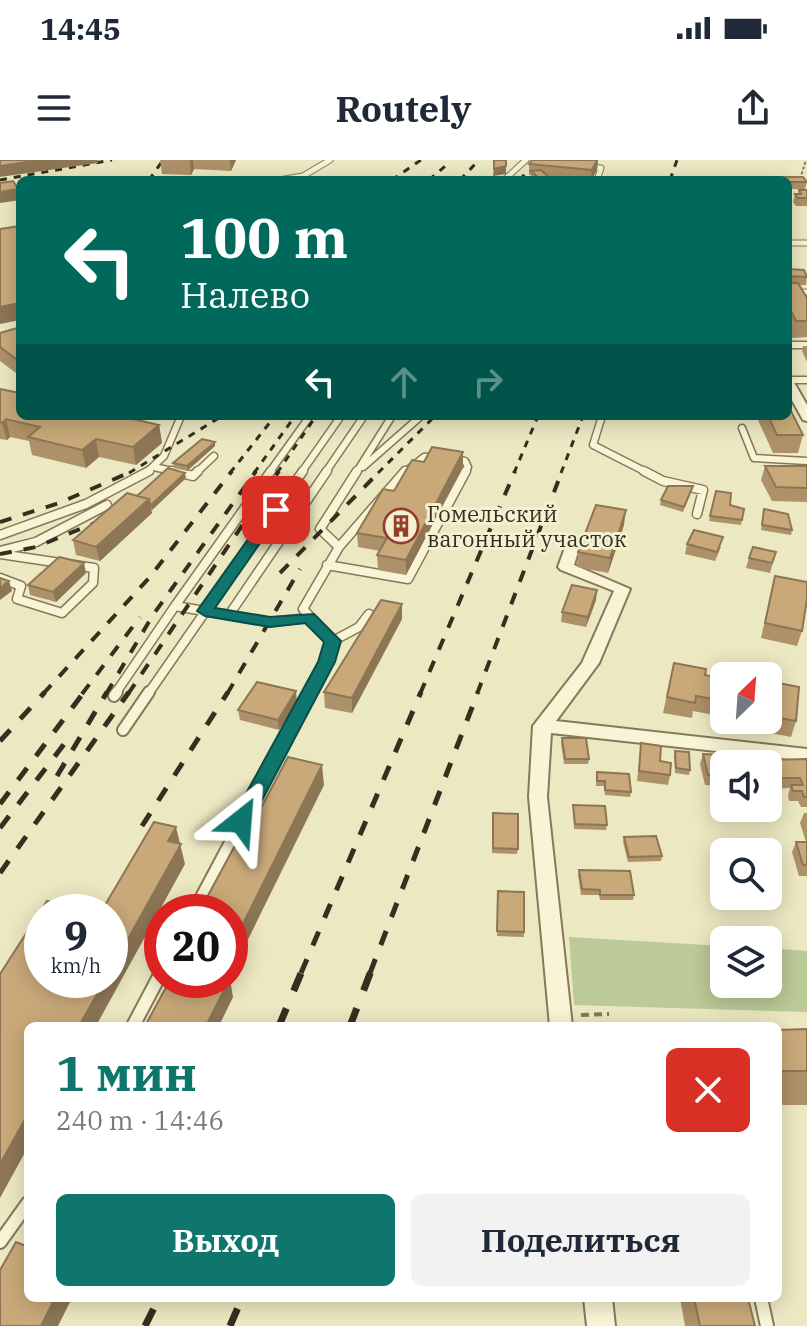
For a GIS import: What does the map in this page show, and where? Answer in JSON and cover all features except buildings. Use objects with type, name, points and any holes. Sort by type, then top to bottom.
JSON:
[{"type":"street","points":[[792,389],[807,417]]},
{"type":"street","points":[[560,1021],[538,797],[542,726],[576,690],[606,640],[622,589],[566,567],[573,545]]},
{"type":"street","points":[[542,726],[807,755]]},
{"type":"street","points":[[598,1302],[601,1326]]},
{"type":"lane","points":[[303,176],[330,160]]},
{"type":"lane","points":[[509,176],[526,161],[537,162]]},
{"type":"lane","points":[[575,166],[601,168],[598,176]]},
{"type":"lane","points":[[792,293],[807,292]]},
{"type":"lane","points":[[799,293],[807,306]]},
{"type":"lane","points":[[0,535],[27,528],[117,489],[161,463],[179,420]]},
{"type":"lane","points":[[114,696],[307,420]]},
{"type":"lane","points":[[123,730],[338,420]]},
{"type":"lane","points":[[229,615],[361,420]]},
{"type":"lane","points":[[339,547],[320,529],[389,420]]},
{"type":"lane","points":[[355,474],[416,420]]},
{"type":"lane","points":[[601,420],[593,445],[663,481],[703,490],[697,514]]},
{"type":"lane","points":[[742,428],[754,458],[807,461]]},
{"type":"lane","points":[[154,467],[193,476],[214,456]]},
{"type":"lane","points":[[327,565],[408,579],[468,464],[445,456],[417,460],[382,493],[339,547],[327,565],[305,601],[303,609],[333,641]]},
{"type":"lane","points":[[0,552],[36,542],[107,505]]},
{"type":"lane","points":[[0,552],[94,568],[93,583],[62,613],[17,599],[21,586],[0,578]]},
{"type":"lane","points":[[175,606],[270,622],[309,618]]},
{"type":"lane","points":[[203,894],[326,662],[333,641],[359,627],[369,614]]},
{"type":"lane","points":[[135,1022],[148,998]]},
{"type":"lane","points":[[0,1242],[24,1209]]},
{"type":"lane","points":[[762,1302],[767,1326]]},
{"type":"path","points":[[800,179],[806,160]]},
{"type":"path","points":[[560,1021],[609,1014]]},
{"type":"green space","points":[[569,937],[710,945],[710,998],[782,998],[782,949],[807,951],[807,1012],[574,1005]]},
{"type":"railway","points":[[22,176],[112,160]]},
{"type":"railway","points":[[152,176],[163,160]]},
{"type":"railway","points":[[398,176],[421,160]]},
{"type":"railway","points":[[464,176],[479,160]]},
{"type":"railway","points":[[671,176],[677,160]]},
{"type":"railway","points":[[434,176],[450,162]]},
{"type":"railway","points":[[0,180],[16,177]]},
{"type":"railway","points":[[130,472],[215,420]]},
{"type":"railway","points":[[230,473],[272,420]]},
{"type":"railway","points":[[254,473],[292,420]]},
{"type":"railway","points":[[277,473],[313,420]]},
{"type":"railway","points":[[380,471],[431,420]]},
{"type":"railway","points":[[514,473],[536,420]]},
{"type":"railway","points":[[561,473],[581,420]]},
{"type":"railway","points":[[43,694],[149,578],[232,471]]},
{"type":"railway","points":[[106,694],[153,615],[256,471]]},
{"type":"railway","points":[[128,694],[279,471]]},
{"type":"railway","points":[[280,573],[380,471]]},
{"type":"railway","points":[[420,694],[515,471]]},
{"type":"railway","points":[[477,694],[562,471]]},
{"type":"railway","points":[[0,522],[59,503],[130,472]]},
{"type":"railway","points":[[0,554],[36,547],[95,523]]},
{"type":"railway","points":[[227,694],[300,569]]},
{"type":"railway","points":[[82,694],[140,617]]},
{"type":"railway","points":[[0,741],[45,692]]},
{"type":"railway","points":[[0,804],[84,692]]},
{"type":"railway","points":[[57,776],[107,692]]},
{"type":"railway","points":[[0,873],[129,692]]},
{"type":"railway","points":[[142,826],[228,692]]},
{"type":"railway","points":[[301,973],[421,692]]},
{"type":"railway","points":[[370,973],[478,692]]},
{"type":"railway","points":[[0,828],[68,739]]},
{"type":"railway","points":[[281,1022],[302,971]]},
{"type":"railway","points":[[352,1022],[371,971]]},
{"type":"railway","points":[[145,1326],[157,1302]]},
{"type":"railway","points":[[230,1326],[240,1302]]},
{"type":"place","name":"Гомельский вагонный участок","points":[[401,526]]},
{"type":"route","points":[[241,821],[326,662],[333,641],[309,618],[270,622],[205,611],[276,510]]}]
